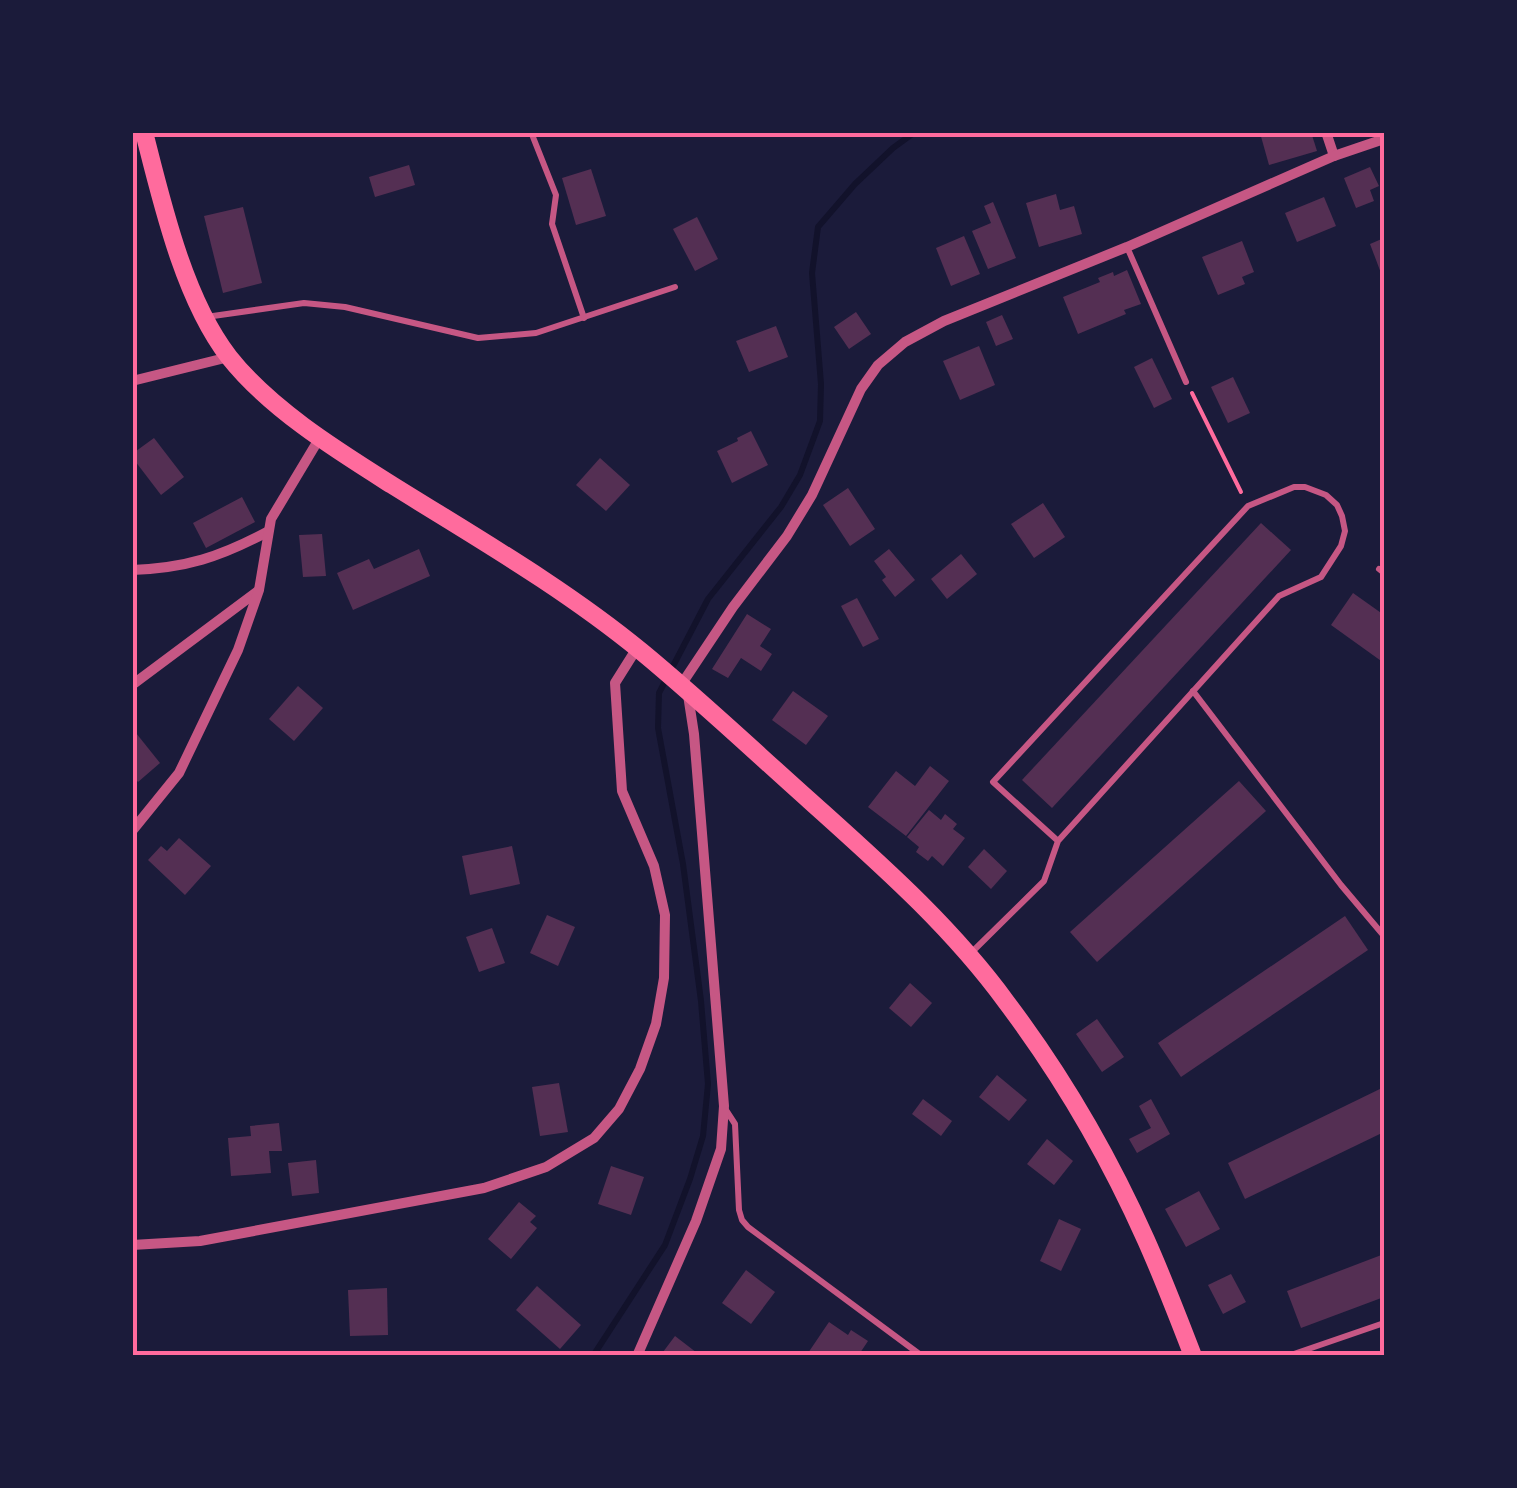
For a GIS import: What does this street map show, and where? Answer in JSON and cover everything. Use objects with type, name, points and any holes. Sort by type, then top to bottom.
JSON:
[{"type":"main road","points":[[144,132],[169,225],[205,317],[229,357],[260,388],[319,439],[545,580],[637,648],[880,864],[969,955],[1006,1002],[1082,1117],[1147,1240],[1194,1356]]},
{"type":"street","points":[[1326,132],[1334,156]]},
{"type":"street","points":[[637,1356],[696,1221],[721,1149],[724,1106],[695,754],[682,685],[812,495],[860,390],[878,364],[905,342],[944,321],[1127,247],[1334,156],[1384,139]]},
{"type":"street","points":[[132,381],[229,357]]},
{"type":"street","points":[[132,831],[179,773],[238,650],[259,590],[271,519],[319,439]]},
{"type":"street","points":[[132,570],[170,568],[230,552],[267,532]]},
{"type":"street","points":[[132,684],[259,590]]},
{"type":"street","points":[[132,1245],[200,1241],[484,1188],[546,1167],[594,1138],[619,1109],[640,1069],[656,1024],[664,978],[664,915],[654,866],[622,791],[615,684],[637,648]]},
{"type":"lane","points":[[531,132],[556,195],[552,224],[584,318]]},
{"type":"lane","points":[[1127,247],[1186,382]]},
{"type":"lane","points":[[205,317],[304,303],[345,307],[478,338],[536,333],[675,287]]},
{"type":"lane","points":[[969,955],[1044,882],[1058,841],[1279,596],[1321,577],[1341,546],[1345,531],[1337,506],[1317,490],[1294,487],[1248,506],[993,782],[1058,841]]},
{"type":"lane","points":[[1193,692],[1341,886],[1384,936]]},
{"type":"lane","points":[[724,1106],[736,1124],[742,1220],[922,1356]]},
{"type":"lane","points":[[1288,1356],[1384,1323]]},
{"type":"path","points":[[1186,382],[1248,506]]},
{"type":"building","points":[[1311,132],[1317,151],[1269,165],[1260,133]]},
{"type":"building","points":[[409,165],[415,185],[375,197],[369,177]]},
{"type":"building","points":[[1370,167],[1379,186],[1370,190],[1374,201],[1356,208],[1344,178]]},
{"type":"building","points":[[591,169],[606,216],[576,225],[562,178]]},
{"type":"building","points":[[1056,194],[1060,210],[1074,206],[1082,234],[1039,247],[1026,203]]},
{"type":"building","points":[[1324,197],[1336,226],[1297,242],[1285,213]]},
{"type":"building","points":[[993,202],[1016,258],[988,269],[972,231],[991,223],[984,206]]},
{"type":"building","points":[[243,207],[262,283],[223,293],[204,216]]},
{"type":"building","points":[[697,217],[718,259],[695,271],[673,229]]},
{"type":"building","points":[[964,236],[980,274],[951,286],[936,248]]},
{"type":"building","points":[[1384,238],[1384,281],[1370,244]]},
{"type":"building","points":[[1242,241],[1254,272],[1242,277],[1245,284],[1218,295],[1202,257]]},
{"type":"building","points":[[1127,270],[1141,304],[1078,334],[1063,297],[1100,282],[1098,278]]},
{"type":"building","points":[[856,312],[871,334],[849,349],[834,327]]},
{"type":"building","points":[[1002,315],[1013,339],[996,346],[986,322]]},
{"type":"building","points":[[776,326],[788,357],[749,372],[736,341]]},
{"type":"building","points":[[979,346],[995,385],[960,400],[943,361]]},
{"type":"building","points":[[1152,358],[1172,399],[1154,408],[1134,367]]},
{"type":"building","points":[[1233,377],[1250,413],[1228,423],[1211,387]]},
{"type":"building","points":[[751,431],[768,465],[732,483],[717,451]]},
{"type":"building","points":[[154,438],[184,477],[161,495],[132,457]]},
{"type":"building","points":[[600,458],[630,485],[606,511],[576,485]]},
{"type":"building","points":[[848,488],[875,529],[850,546],[823,505]]},
{"type":"building","points":[[242,497],[255,522],[206,548],[193,523]]},
{"type":"building","points":[[1043,503],[1065,537],[1034,558],[1011,524]]},
{"type":"building","points":[[1261,523],[1291,550],[1052,808],[1022,780]]},
{"type":"building","points":[[322,534],[326,576],[303,577],[299,535]]},
{"type":"building","points":[[419,549],[430,576],[353,610],[337,573],[369,559],[374,569]]},
{"type":"building","points":[[889,549],[915,580],[895,597],[874,561]]},
{"type":"building","points":[[961,554],[977,574],[947,599],[931,579]]},
{"type":"building","points":[[1353,593],[1384,615],[1384,663],[1331,625]]},
{"type":"building","points":[[857,598],[879,639],[863,647],[841,606]]},
{"type":"building","points":[[747,614],[771,629],[760,646],[772,654],[761,671],[741,658],[728,678],[712,669]]},
{"type":"building","points":[[298,686],[323,708],[294,741],[269,719]]},
{"type":"building","points":[[793,691],[828,716],[806,745],[772,720]]},
{"type":"building","points":[[136,733],[160,763],[138,782],[132,775],[132,736]]},
{"type":"building","points":[[930,766],[949,781],[906,836],[868,807],[896,771],[915,786]]},
{"type":"building","points":[[1239,781],[1266,811],[1097,962],[1070,932]]},
{"type":"building","points":[[929,810],[941,820],[945,814],[957,824],[953,829],[965,838],[943,866],[932,856],[928,861],[916,852],[919,847],[907,837]]},
{"type":"building","points":[[179,838],[211,866],[185,895],[148,860],[161,846],[167,851]]},
{"type":"building","points":[[512,846],[520,884],[470,895],[462,856]]},
{"type":"building","points":[[984,849],[1007,871],[991,889],[968,867]]},
{"type":"building","points":[[547,915],[575,927],[558,966],[530,953]]},
{"type":"building","points":[[1345,916],[1368,950],[1181,1077],[1158,1043]]},
{"type":"building","points":[[492,928],[505,963],[479,972],[466,937]]},
{"type":"building","points":[[910,983],[932,1003],[911,1027],[889,1008]]},
{"type":"building","points":[[1097,1019],[1124,1057],[1102,1072],[1076,1034]]},
{"type":"building","points":[[997,1075],[1027,1100],[1009,1121],[979,1097]]},
{"type":"building","points":[[559,1083],[568,1132],[540,1136],[532,1087]]},
{"type":"building","points":[[1384,1087],[1384,1132],[1245,1199],[1228,1163]]},
{"type":"building","points":[[923,1099],[952,1121],[941,1136],[912,1114]]},
{"type":"building","points":[[1151,1099],[1170,1134],[1137,1153],[1129,1139],[1151,1128],[1139,1106]]},
{"type":"building","points":[[279,1123],[282,1151],[269,1151],[271,1173],[231,1176],[228,1138],[251,1136],[250,1126]]},
{"type":"building","points":[[1047,1139],[1073,1161],[1054,1185],[1027,1164]]},
{"type":"building","points":[[316,1160],[319,1193],[292,1196],[288,1163]]},
{"type":"building","points":[[611,1166],[644,1177],[631,1215],[598,1204]]},
{"type":"building","points":[[1199,1191],[1220,1229],[1186,1247],[1165,1209]]},
{"type":"building","points":[[519,1202],[536,1216],[530,1222],[537,1228],[511,1259],[488,1239]]},
{"type":"building","points":[[1059,1219],[1081,1229],[1061,1271],[1040,1261]]},
{"type":"building","points":[[1384,1254],[1384,1297],[1301,1328],[1287,1291]]},
{"type":"building","points":[[746,1270],[775,1292],[751,1324],[722,1303]]},
{"type":"building","points":[[1231,1274],[1246,1302],[1223,1314],[1208,1285]]},
{"type":"building","points":[[537,1286],[581,1325],[560,1349],[516,1310]]},
{"type":"building","points":[[387,1288],[388,1335],[350,1336],[348,1290]]},
{"type":"building","points":[[829,1322],[848,1335],[851,1330],[868,1341],[858,1356],[806,1356]]},
{"type":"building","points":[[675,1336],[701,1356],[660,1356]]},
{"type":"waterway","points":[[593,1356],[665,1245],[703,1136],[708,1084],[701,1001],[683,864],[658,728],[659,693],[708,599],[781,507],[800,475],[820,421],[812,273],[818,227],[855,184],[915,132]]}]
